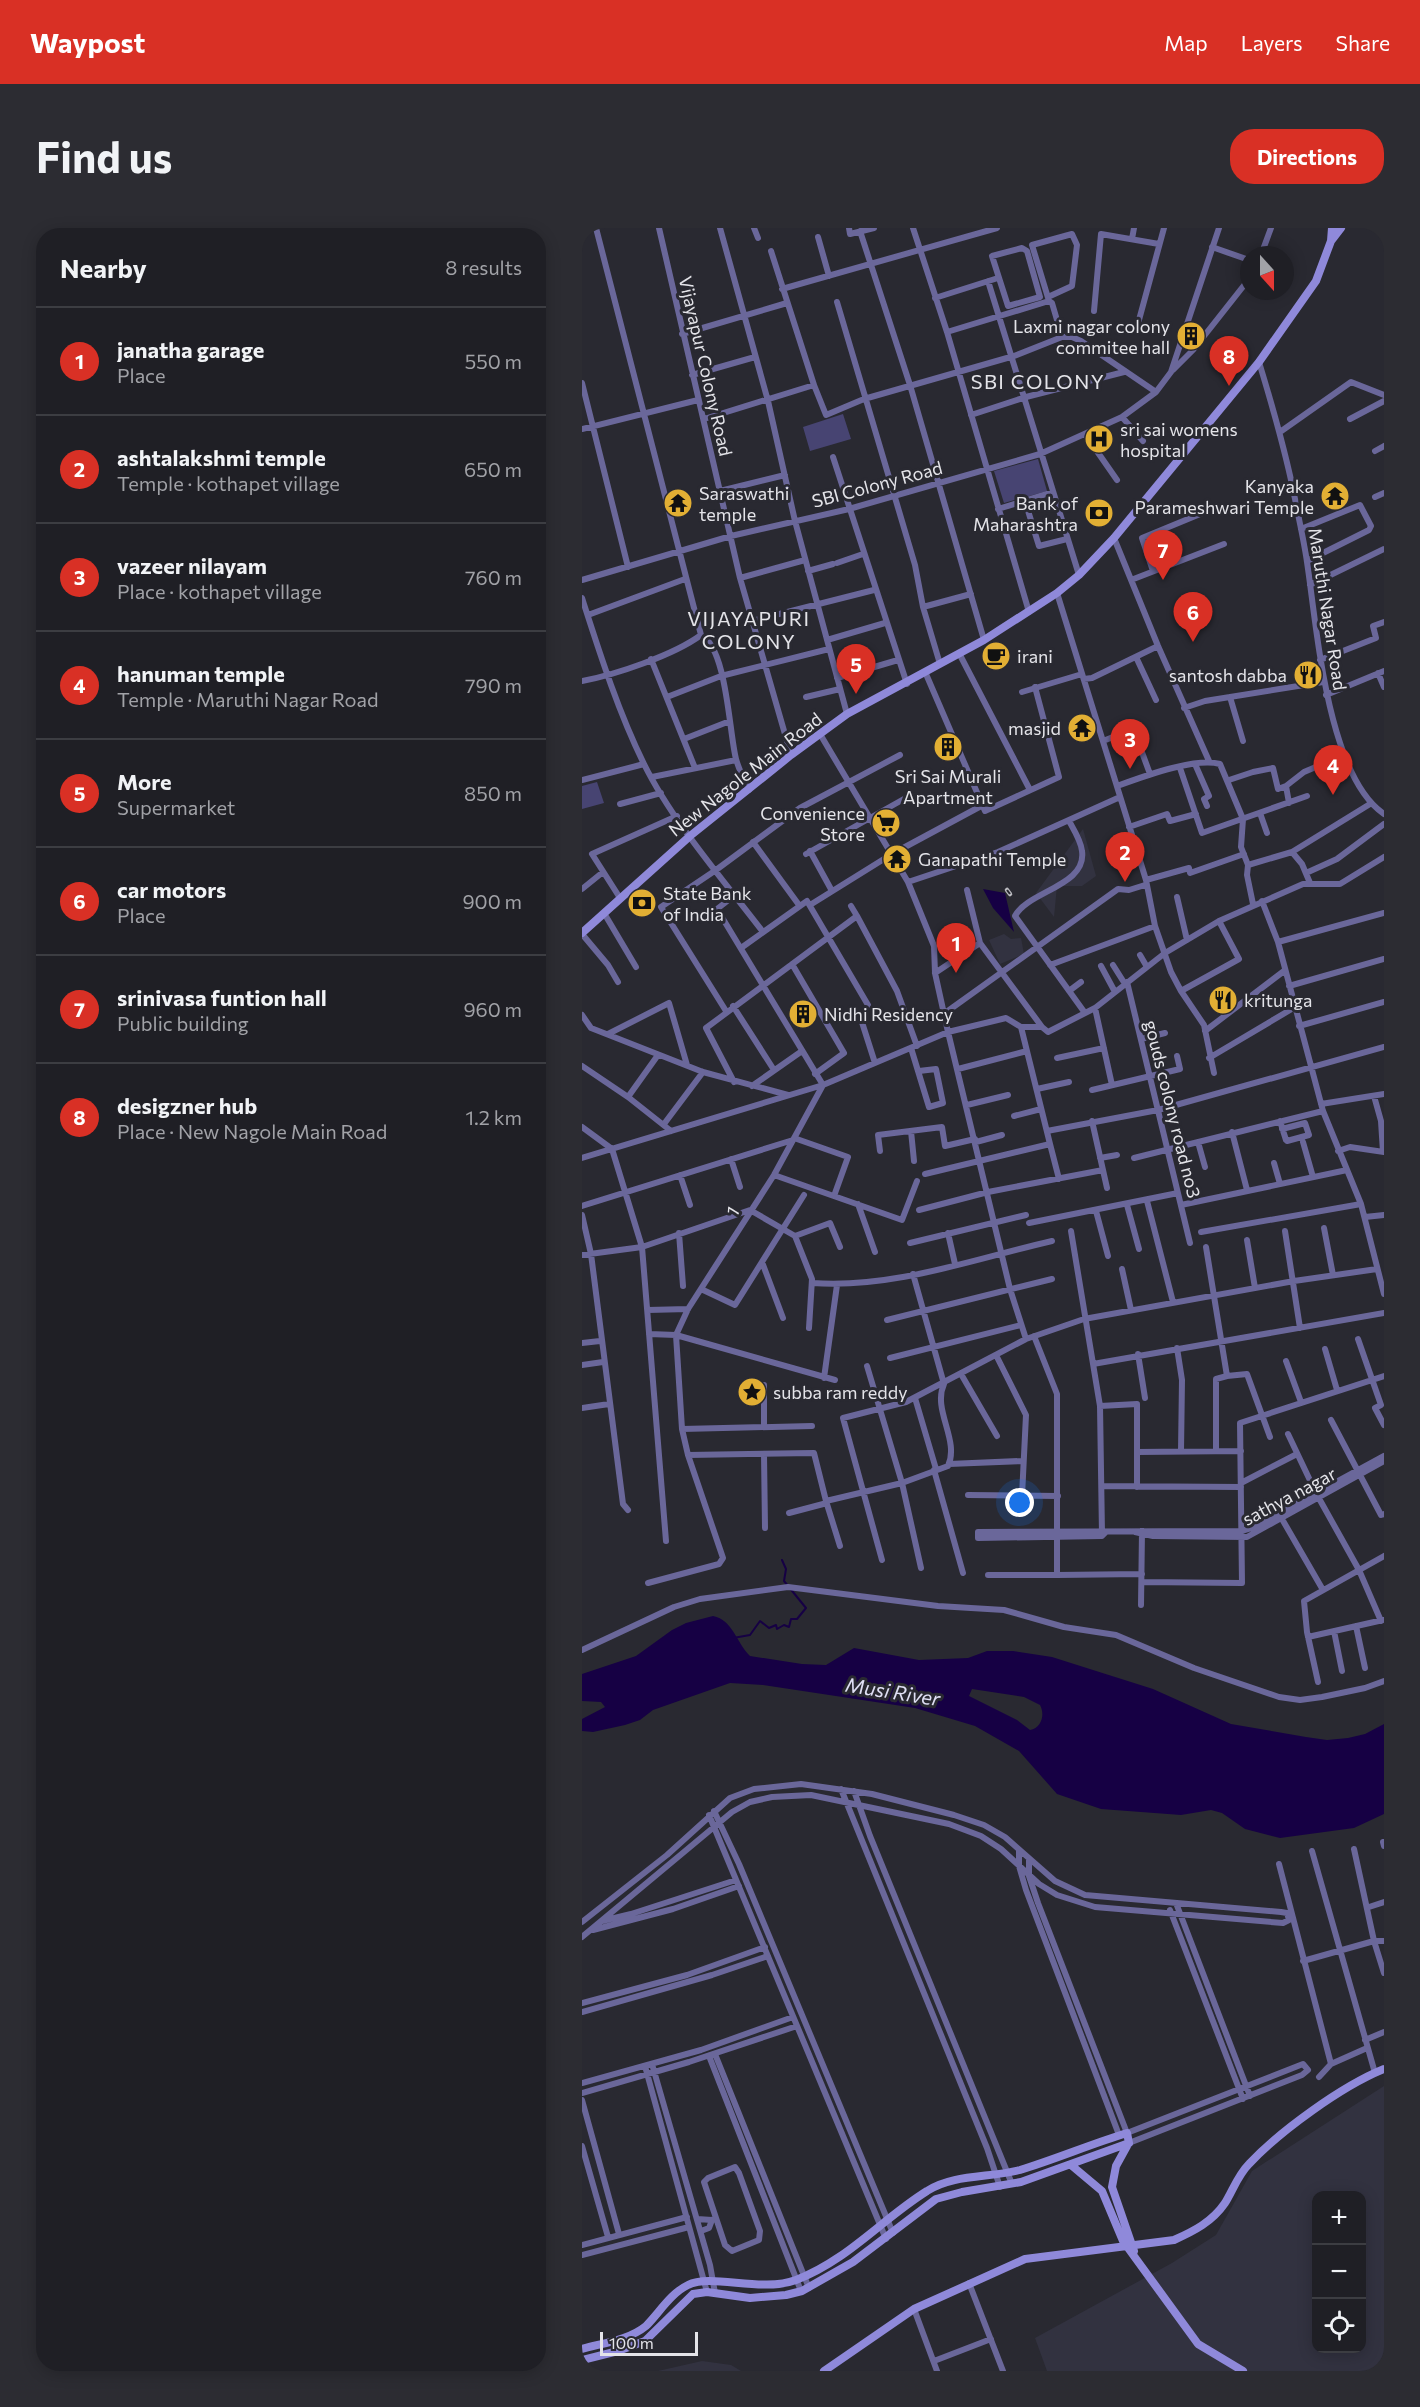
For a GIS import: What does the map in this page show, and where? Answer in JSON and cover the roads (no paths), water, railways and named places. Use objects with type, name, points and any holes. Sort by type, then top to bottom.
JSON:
[{"type":"street","points":[[596,228],[677,550],[701,635],[707,638],[714,651],[721,676],[736,760],[748,790]]},
{"type":"street","name":"Vijayapur Colony Road","points":[[659,228],[740,578],[791,755]]},
{"type":"street","points":[[720,228],[768,401],[795,521],[847,714]]},
{"type":"street","points":[[754,228],[758,238]]},
{"type":"street","points":[[849,228],[850,234],[874,228]]},
{"type":"street","points":[[913,228],[947,332],[1029,612]]},
{"type":"street","points":[[782,289],[920,252],[980,231],[997,228]]},
{"type":"street","points":[[1132,239],[1134,228]]},
{"type":"street","points":[[1136,331],[1164,228]]},
{"type":"street","points":[[1171,372],[1219,228]]},
{"type":"street","points":[[1264,246],[1270,228]]},
{"type":"street","points":[[1331,241],[1332,228]]},
{"type":"street","points":[[1331,241],[1341,228]]},
{"type":"street","points":[[861,231],[910,385],[984,640]]},
{"type":"street","points":[[947,332],[1049,299],[1070,289],[1077,245],[1072,234],[1032,245],[1049,299],[1052,303],[1062,337]]},
{"type":"street","points":[[1094,311],[1101,234],[1159,244]]},
{"type":"street","points":[[818,237],[829,276]]},
{"type":"street","name":"New Nagole Main Road","points":[[582,933],[690,836],[791,755],[847,714],[960,655],[1029,612],[1078,575],[1114,538],[1259,362],[1316,281],[1331,241]]},
{"type":"street","points":[[1212,247],[1240,257]]},
{"type":"street","points":[[1025,249],[1040,297],[1010,307],[1005,302],[992,256],[1025,249]]},
{"type":"street","points":[[771,251],[814,385],[826,415],[864,399],[1014,356],[1062,337],[1071,337],[1081,341],[1156,392]]},
{"type":"street","points":[[935,298],[998,278]]},
{"type":"street","points":[[988,281],[1014,356],[1040,454],[1078,575]]},
{"type":"street","points":[[1171,372],[1193,350],[1240,290]]},
{"type":"street","points":[[837,302],[915,565],[923,607],[940,664]]},
{"type":"street","points":[[997,305],[1005,302]]},
{"type":"street","points":[[682,334],[787,303]]},
{"type":"street","points":[[692,375],[755,357]]},
{"type":"street","name":"Maruthi Nagar Road","points":[[1259,362],[1280,432],[1301,529],[1326,695],[1344,755],[1370,804],[1384,814]]},
{"type":"street","points":[[971,415],[1124,372]]},
{"type":"street","name":"SBI Colony Road","points":[[582,580],[677,550],[849,509],[1040,454],[1122,417],[1156,392],[1171,372]]},
{"type":"street","points":[[1280,432],[1351,382],[1384,396]]},
{"type":"street","points":[[582,383],[628,567]]},
{"type":"street","points":[[704,419],[814,385]]},
{"type":"street","points":[[582,429],[698,400]]},
{"type":"street","points":[[1350,419],[1384,401]]},
{"type":"street","points":[[1122,417],[1143,441]]},
{"type":"street","points":[[1085,434],[1117,480]]},
{"type":"street","points":[[1375,451],[1384,446]]},
{"type":"street","points":[[833,458],[874,590],[907,684]]},
{"type":"street","points":[[720,491],[785,475]]},
{"type":"street","points":[[999,509],[1053,492]]},
{"type":"street","points":[[1375,498],[1384,493]]},
{"type":"street","points":[[1025,501],[1039,546],[1067,539]]},
{"type":"street","points":[[1301,529],[1359,505],[1371,526],[1369,530],[1307,561]]},
{"type":"street","points":[[1153,571],[1142,538],[1205,512]]},
{"type":"street","points":[[1114,538],[1184,708],[1209,761]]},
{"type":"street","points":[[1131,580],[1224,544]]},
{"type":"street","points":[[1310,585],[1384,549]]},
{"type":"street","points":[[808,571],[863,554]]},
{"type":"street","points":[[740,578],[805,560]]},
{"type":"street","points":[[588,615],[685,579]]},
{"type":"street","points":[[752,621],[874,590]]},
{"type":"street","points":[[1057,593],[1137,852],[1155,926],[1181,991],[1204,1024],[1209,1058],[1214,1072]]},
{"type":"street","points":[[923,607],[971,594]]},
{"type":"street","points":[[582,598],[608,675],[644,764],[690,836],[763,932]]},
{"type":"street","points":[[1320,660],[1376,638],[1372,626],[1384,622]]},
{"type":"street","points":[[827,640],[885,623]]},
{"type":"street","points":[[582,681],[608,675],[651,659],[689,644],[701,635]]},
{"type":"street","points":[[1022,692],[1083,676],[1092,678],[1158,646]]},
{"type":"street","points":[[667,697],[721,676],[829,649]]},
{"type":"street","points":[[960,655],[1029,790]]},
{"type":"street","points":[[1136,657],[1156,700]]},
{"type":"street","points":[[651,659],[695,768]]},
{"type":"street","points":[[837,678],[898,660]]},
{"type":"street","points":[[1326,695],[1381,672],[1384,687]]},
{"type":"street","points":[[926,674],[985,811],[1059,777],[1035,687]]},
{"type":"street","points":[[1184,708],[1230,697],[1323,682]]},
{"type":"street","points":[[806,697],[840,689]]},
{"type":"street","points":[[1230,697],[1243,741]]},
{"type":"street","points":[[684,739],[730,721]]},
{"type":"street","points":[[1102,741],[1128,731]]},
{"type":"street","points":[[820,734],[908,882],[934,946],[935,973],[948,1032],[1010,1289],[1026,1339]]},
{"type":"street","points":[[1136,735],[1150,774]]},
{"type":"street","points":[[726,1011],[661,907],[800,808],[900,755]]},
{"type":"street","points":[[1229,780],[1273,768],[1278,789],[1286,786],[1304,772],[1344,755]]},
{"type":"street","points":[[652,777],[736,760]]},
{"type":"street","points":[[1117,786],[1150,774],[1209,761],[1220,764],[1229,780],[1243,819],[1241,847],[1248,865],[1247,875],[1253,903]]},
{"type":"street","points":[[582,780],[644,764]]},
{"type":"street","points":[[1195,764],[1209,796],[1204,799],[1208,806]]},
{"type":"street","points":[[1180,768],[1202,833],[1307,796]]},
{"type":"street","points":[[1286,786],[1289,803]]},
{"type":"street","points":[[620,804],[661,793]]},
{"type":"street","points":[[832,891],[808,852],[911,795]]},
{"type":"street","points":[[908,882],[998,852],[1120,797]]},
{"type":"street","points":[[1248,865],[1292,852],[1370,804]]},
{"type":"street","points":[[810,905],[892,854],[982,805]]},
{"type":"street","points":[[1260,813],[1267,833]]},
{"type":"street","points":[[1129,827],[1167,814],[1170,821],[1196,814]]},
{"type":"street","points":[[620,898],[592,854],[677,816]]},
{"type":"street","points":[[1069,821],[1082,848],[1083,860],[1080,867],[1061,883],[1032,900],[1015,916],[1085,1013]]},
{"type":"street","points":[[1306,873],[1337,859],[1384,824]]},
{"type":"street","points":[[753,842],[799,905]]},
{"type":"street","points":[[1115,862],[1137,852]]},
{"type":"street","points":[[1292,852],[1310,883]]},
{"type":"street","points":[[945,1013],[1038,949],[1118,889],[1129,890],[1189,868],[1190,873],[1244,854]]},
{"type":"street","points":[[967,890],[980,943],[1048,1032],[1095,1008],[1165,953],[1253,903],[1310,883],[1340,884],[1384,857]]},
{"type":"street","points":[[582,889],[603,872]]},
{"type":"street","points":[[735,896],[717,909],[823,1085]]},
{"type":"street","points":[[1177,897],[1187,939]]},
{"type":"street","points":[[741,948],[807,901],[868,1005]]},
{"type":"street","points":[[1262,901],[1278,942],[1322,1107],[1365,1217],[1384,1294]]},
{"type":"street","points":[[851,906],[897,991],[914,1047],[919,1071],[929,1107],[944,1103],[936,1069],[919,1071]]},
{"type":"street","points":[[604,913],[636,967]]},
{"type":"street","points":[[1278,942],[1384,913]]},
{"type":"street","points":[[734,1082],[706,1028],[857,916]]},
{"type":"street","points":[[1181,991],[1239,959],[1219,921]]},
{"type":"street","points":[[1050,965],[1155,926]]},
{"type":"street","points":[[582,933],[608,965],[618,982]]},
{"type":"street","points":[[935,973],[980,943]]},
{"type":"street","points":[[1140,955],[1147,967]]},
{"type":"street","points":[[1289,986],[1384,959]]},
{"type":"street","points":[[792,964],[844,1053],[815,1074]]},
{"type":"street","name":"gouds colony road no3","points":[[1113,965],[1126,983],[1190,1243]]},
{"type":"street","points":[[1101,966],[1115,992]]},
{"type":"street","points":[[1205,1031],[1284,970]]},
{"type":"street","points":[[1069,991],[1081,982]]},
{"type":"street","points":[[1299,1026],[1384,1002]]},
{"type":"street","points":[[608,1034],[669,1003],[687,1065]]},
{"type":"street","points":[[733,1006],[774,1070]]},
{"type":"street","points":[[1209,1058],[1295,1007]]},
{"type":"street","points":[[1095,1008],[1112,1085]]},
{"type":"street","points":[[582,1015],[591,1028],[658,1055],[734,1082],[790,1095]]},
{"type":"street","points":[[860,1016],[875,1063]]},
{"type":"street","points":[[582,1158],[823,1085],[948,1032],[1006,1018],[1022,1027],[1042,1027]]},
{"type":"street","points":[[1022,1027],[1059,1179]]},
{"type":"street","points":[[1141,1039],[1165,1033]]},
{"type":"street","points":[[1047,1131],[1158,1110],[1384,1047]]},
{"type":"street","points":[[1057,1058],[1104,1048]]},
{"type":"street","points":[[752,1086],[802,1051]]},
{"type":"street","points":[[958,1069],[1027,1051]]},
{"type":"street","points":[[628,1097],[658,1055]]},
{"type":"street","points":[[1092,1089],[1180,1069],[1178,1056]]},
{"type":"street","points":[[582,1066],[628,1097],[671,1131]]},
{"type":"street","points":[[664,1124],[703,1072]]},
{"type":"street","points":[[1037,1089],[1069,1082]]},
{"type":"street","name":"1","points":[[648,1583],[719,1564],[723,1558],[688,1455],[682,1429],[676,1335],[688,1309],[774,1175],[823,1085]]},
{"type":"street","points":[[1282,1129],[1322,1107],[1384,1094]]},
{"type":"street","points":[[967,1105],[1008,1095]]},
{"type":"street","points":[[1338,1151],[1350,1147],[1384,1152],[1381,1121],[1374,1096]]},
{"type":"street","points":[[1014,1116],[1041,1109]]},
{"type":"street","points":[[1134,1158],[1280,1121],[1305,1123],[1309,1135],[1287,1141],[1280,1121]]},
{"type":"street","points":[[1092,1122],[1107,1188]]},
{"type":"street","points":[[582,1127],[612,1149],[642,1247],[666,1541]]},
{"type":"street","points":[[880,1151],[878,1135],[942,1127],[945,1146],[1002,1135]]},
{"type":"street","points":[[911,1131],[914,1161]]},
{"type":"street","points":[[1232,1132],[1247,1190]]},
{"type":"street","points":[[582,1206],[793,1139],[848,1157],[834,1196]]},
{"type":"street","points":[[1198,1142],[1205,1167]]},
{"type":"street","points":[[1303,1142],[1313,1177]]},
{"type":"street","points":[[925,1174],[979,1163],[1050,1144]]},
{"type":"street","points":[[1100,1158],[1117,1155]]},
{"type":"street","points":[[731,1159],[740,1187]]},
{"type":"street","points":[[1274,1163],[1280,1184]]},
{"type":"street","points":[[919,1210],[988,1192],[1103,1170]]},
{"type":"street","points":[[1181,1205],[1347,1170]]},
{"type":"street","points":[[680,1175],[690,1205]]},
{"type":"street","points":[[774,1175],[902,1220],[917,1181]]},
{"type":"street","points":[[1029,1223],[1178,1193]]},
{"type":"street","points":[[701,1289],[735,1305],[804,1195]]},
{"type":"street","points":[[1147,1201],[1173,1302]]},
{"type":"street","points":[[858,1204],[875,1252]]},
{"type":"street","points":[[1201,1232],[1360,1204]]},
{"type":"street","points":[[1127,1205],[1139,1249]]},
{"type":"street","points":[[582,1255],[642,1247],[750,1210],[795,1236],[812,1283],[809,1328]]},
{"type":"street","points":[[1096,1211],[1108,1256]]},
{"type":"street","points":[[582,1215],[591,1254],[622,1504],[628,1510]]},
{"type":"street","points":[[910,1243],[1026,1215]]},
{"type":"street","points":[[1365,1217],[1384,1215]]},
{"type":"street","points":[[795,1236],[830,1223],[840,1246]]},
{"type":"street","points":[[1324,1228],[1333,1275]]},
{"type":"street","points":[[1071,1231],[1100,1406],[1103,1533]]},
{"type":"street","points":[[1285,1231],[1300,1328]]},
{"type":"street","points":[[679,1233],[683,1286]]},
{"type":"street","points":[[948,1233],[955,1264]]},
{"type":"street","points":[[1247,1240],[1255,1288]]},
{"type":"street","points":[[812,1283],[837,1285],[888,1281],[1052,1241]]},
{"type":"street","points":[[1206,1247],[1227,1376]]},
{"type":"street","points":[[882,1560],[843,1418],[915,1398],[1026,1339],[1084,1319],[1333,1275],[1384,1261]]},
{"type":"street","points":[[762,1262],[783,1318]]},
{"type":"street","points":[[1122,1269],[1131,1310]]},
{"type":"street","points":[[914,1274],[944,1383],[939,1395],[949,1439],[949,1464]]},
{"type":"street","points":[[888,1320],[1052,1279]]},
{"type":"street","points":[[824,1378],[837,1285]]},
{"type":"street","points":[[648,1310],[688,1309]]},
{"type":"street","points":[[1093,1364],[1138,1354],[1384,1313]]},
{"type":"street","points":[[890,1358],[1021,1325]]},
{"type":"street","points":[[649,1334],[676,1335],[835,1380]]},
{"type":"street","points":[[1034,1336],[1058,1394],[1057,1575]]},
{"type":"street","points":[[1358,1339],[1381,1405],[1375,1408],[1384,1425]]},
{"type":"street","points":[[582,1343],[600,1341]]},
{"type":"street","points":[[1177,1348],[1182,1380],[1181,1451]]},
{"type":"street","points":[[1325,1349],[1338,1390]]},
{"type":"street","points":[[1138,1354],[1145,1398]]},
{"type":"street","points":[[996,1355],[1026,1415],[1022,1496]]},
{"type":"street","points":[[1286,1360],[1301,1402]]},
{"type":"street","points":[[582,1365],[603,1362]]},
{"type":"street","points":[[867,1365],[902,1483],[921,1568]]},
{"type":"street","points":[[961,1374],[997,1436]]},
{"type":"street","points":[[1216,1451],[1216,1378],[1247,1374],[1270,1437]]},
{"type":"street","points":[[1142,1582],[1242,1583],[1240,1423],[1384,1376]]},
{"type":"street","points":[[764,1385],[764,1427]]},
{"type":"street","points":[[915,1398],[963,1573]]},
{"type":"street","points":[[582,1408],[609,1404]]},
{"type":"street","points":[[1100,1406],[1137,1404],[1137,1487]]},
{"type":"street","points":[[1330,1420],[1383,1516]]},
{"type":"street","points":[[682,1429],[812,1426]]},
{"type":"street","points":[[1288,1434],[1317,1496],[1359,1570],[1383,1620],[1308,1637]]},
{"type":"street","points":[[1137,1452],[1240,1450]]},
{"type":"street","points":[[688,1455],[814,1453],[840,1546]]},
{"type":"street","points":[[764,1454],[765,1528]]},
{"type":"street","points":[[1101,1486],[1241,1485],[1297,1454]]},
{"type":"street","name":"sathya nagar","points":[[1058,1535],[978,1532],[978,1538],[1058,1535],[1103,1533],[1132,1531],[1242,1534],[1317,1496],[1384,1456]]},
{"type":"street","points":[[789,1513],[902,1483],[949,1464],[1022,1461]]},
{"type":"street","name":"sathya nagar","points":[[1358,1473],[1384,1461]]},
{"type":"street","points":[[968,1495],[1058,1496]]},
{"type":"street","name":"sathya nagar","points":[[1242,1534],[1247,1537],[1282,1519],[1317,1496]]},
{"type":"street","points":[[1282,1519],[1323,1590]]},
{"type":"street","points":[[1141,1605],[1142,1533]]},
{"type":"street","points":[[1318,1682],[1308,1637],[1304,1601],[1384,1556]]},
{"type":"street","points":[[988,1575],[1142,1574]]},
{"type":"street","points":[[582,1650],[674,1607],[700,1599],[788,1587],[938,1606],[1004,1610],[1064,1627],[1116,1635],[1194,1668],[1279,1697],[1300,1700],[1322,1697],[1365,1688],[1384,1681]]},
{"type":"street","points":[[1308,1626],[1316,1635]]},
{"type":"street","points":[[1356,1626],[1365,1668]]},
{"type":"street","points":[[1334,1631],[1342,1671]]},
{"type":"street","points":[[582,1922],[667,1855],[730,1798],[776,1785],[801,1784],[854,1791],[917,1805],[974,1822],[1005,1837],[1055,1881],[1072,1891],[1099,1897],[1281,1912],[1287,1913],[1289,1920],[1283,1923],[1095,1907],[1072,1902],[1029,1876],[1001,1849],[981,1836],[949,1824],[810,1795],[772,1797],[750,1802],[718,1824],[582,1937]]},
{"type":"street","points":[[841,1789],[998,2175],[1000,2187]]},
{"type":"street","points":[[854,1791],[1012,2184]]},
{"type":"street","points":[[712,1813],[884,2225]]},
{"type":"street","points":[[718,1824],[738,1883],[793,2017],[889,2236]]},
{"type":"street","points":[[1354,1849],[1369,1907],[1374,1941],[1384,1973]]},
{"type":"street","points":[[1019,1850],[1019,1866],[1026,1890],[1123,2134]]},
{"type":"street","points":[[824,2371],[914,2309],[1025,2259],[1174,2240],[1208,2223],[1225,2203],[1244,2170],[1257,2157],[1307,2115],[1377,2069],[1367,2050],[1312,1851]]},
{"type":"street","points":[[1029,1859],[1029,1876],[1123,2134],[1125,2145],[1113,2175],[1109,2197]]},
{"type":"street","points":[[1279,1864],[1331,2064]]},
{"type":"street","points":[[601,1921],[738,1883]]},
{"type":"street","points":[[591,1930],[673,1909],[738,1883]]},
{"type":"street","points":[[1168,1902],[1243,2099]]},
{"type":"street","points":[[1369,1907],[1384,1902]]},
{"type":"street","points":[[1176,1903],[1251,2096]]},
{"type":"street","points":[[1303,1961],[1374,1941],[1384,1941]]},
{"type":"street","points":[[582,2003],[687,1975],[765,1947]]},
{"type":"street","points":[[582,2012],[712,1975],[768,1956]]},
{"type":"street","points":[[582,2083],[648,2065],[793,2017]]},
{"type":"street","points":[[582,2093],[712,2055],[797,2026]]},
{"type":"street","points":[[1365,2040],[1384,2032]]},
{"type":"street","points":[[1319,2077],[1331,2064],[1367,2050]]},
{"type":"street","points":[[712,2055],[805,2290]]},
{"type":"street","points":[[582,2349],[616,2340],[638,2331],[689,2284],[709,2282],[757,2286],[777,2285],[820,2269],[884,2225],[927,2190],[940,2185],[1009,2172],[1123,2134],[1303,2064],[1308,2070],[1302,2075],[1251,2096],[1071,2165],[1012,2184],[962,2192],[936,2199],[836,2273],[805,2290],[750,2298],[711,2293],[693,2294],[645,2341],[582,2360]]},
{"type":"street","points":[[648,2065],[701,2231],[711,2293]]},
{"type":"street","points":[[651,2073],[689,2227],[709,2282]]},
{"type":"street","points":[[582,2100],[619,2234]]},
{"type":"street","points":[[582,2145],[608,2237]]},
{"type":"street","points":[[1071,2165],[1109,2197],[1135,2258],[1198,2344],[1242,2371]]},
{"type":"street","points":[[701,2231],[709,2228],[714,2219],[704,2182],[735,2167],[740,2173],[760,2231],[759,2240],[732,2251],[725,2245],[714,2219]]},
{"type":"street","points":[[582,2245],[687,2217]]},
{"type":"street","points":[[697,2220],[714,2219]]},
{"type":"street","points":[[582,2255],[689,2227]]},
{"type":"street","points":[[969,2283],[1003,2371]]},
{"type":"street","points":[[914,2309],[937,2371]]},
{"type":"street","points":[[934,2361],[991,2339]]},
{"type":"water","points":[[983,889],[1005,893],[1014,932],[993,908]]},
{"type":"water","name":"Musi River","points":[[713,1616],[720,1618],[730,1627],[750,1656],[802,1664],[826,1665],[854,1648],[919,1660],[968,1658],[987,1651],[1013,1651],[1052,1657],[1153,1689],[1231,1724],[1306,1737],[1327,1740],[1348,1738],[1365,1734],[1384,1724],[1384,1814],[1354,1828],[1280,1838],[1245,1829],[1222,1813],[1211,1810],[1181,1815],[1101,1809],[1057,1794],[1019,1751],[975,1726],[915,1708],[763,1685],[730,1683],[653,1710],[640,1720],[625,1725],[593,1732],[582,1731],[582,1719],[605,1707],[601,1702],[582,1701],[582,1674],[636,1656],[672,1630],[686,1623]],"holes":[[[972,1689],[1024,1697],[1040,1705],[1042,1712],[1040,1724],[1030,1730],[1017,1720],[969,1696]]]},
{"type":"waterway","points":[[733,1638],[750,1635],[760,1621],[769,1628],[776,1625],[777,1629],[784,1625],[789,1627],[791,1619],[797,1619],[806,1608],[784,1581],[786,1569],[782,1560]]},
{"type":"railway","points":[[1007,890],[1010,894]]},
{"type":"place","name":"Laxmi nagar colony commitee hall","points":[[1191,336]]},
{"type":"place","name":"desigzner hub","points":[[1229,386]]},
{"type":"place","name":"sri sai womens hospital","points":[[1099,439]]},
{"type":"place","name":"Kanyaka Parameshwari Temple","points":[[1335,496]]},
{"type":"place","name":"Saraswathi temple","points":[[678,503]]},
{"type":"place","name":"Bank of Maharashtra","points":[[1099,513]]},
{"type":"place","name":"srinivasa funtion hall","points":[[1163,580]]},
{"type":"place","name":"car motors","points":[[1193,642]]},
{"type":"place","name":"irani","points":[[996,656]]},
{"type":"place","name":"santosh dabba","points":[[1308,675]]},
{"type":"place","name":"More","points":[[856,694]]},
{"type":"place","name":"masjid","points":[[1082,728]]},
{"type":"place","name":"Sri Sai Murali Apartment","points":[[948,747]]},
{"type":"place","name":"vazeer nilayam","points":[[1130,769]]},
{"type":"place","name":"hanuman temple","points":[[1333,795]]},
{"type":"place","name":"Convenience Store","points":[[886,823]]},
{"type":"place","name":"Ganapathi Temple","points":[[897,859]]},
{"type":"place","name":"ashtalakshmi temple","points":[[1125,882]]},
{"type":"place","name":"State Bank of India","points":[[642,903]]},
{"type":"place","name":"janatha garage","points":[[956,973]]},
{"type":"place","name":"kritunga","points":[[1223,1000]]},
{"type":"place","name":"Nidhi Residency","points":[[803,1014]]},
{"type":"place","name":"subba ram reddy","points":[[752,1392]]},
{"type":"district","name":"SBI COLONY","points":[[1038,381]]},
{"type":"district","name":"VIJAYAPURI COLONY","points":[[749,630]]}]
